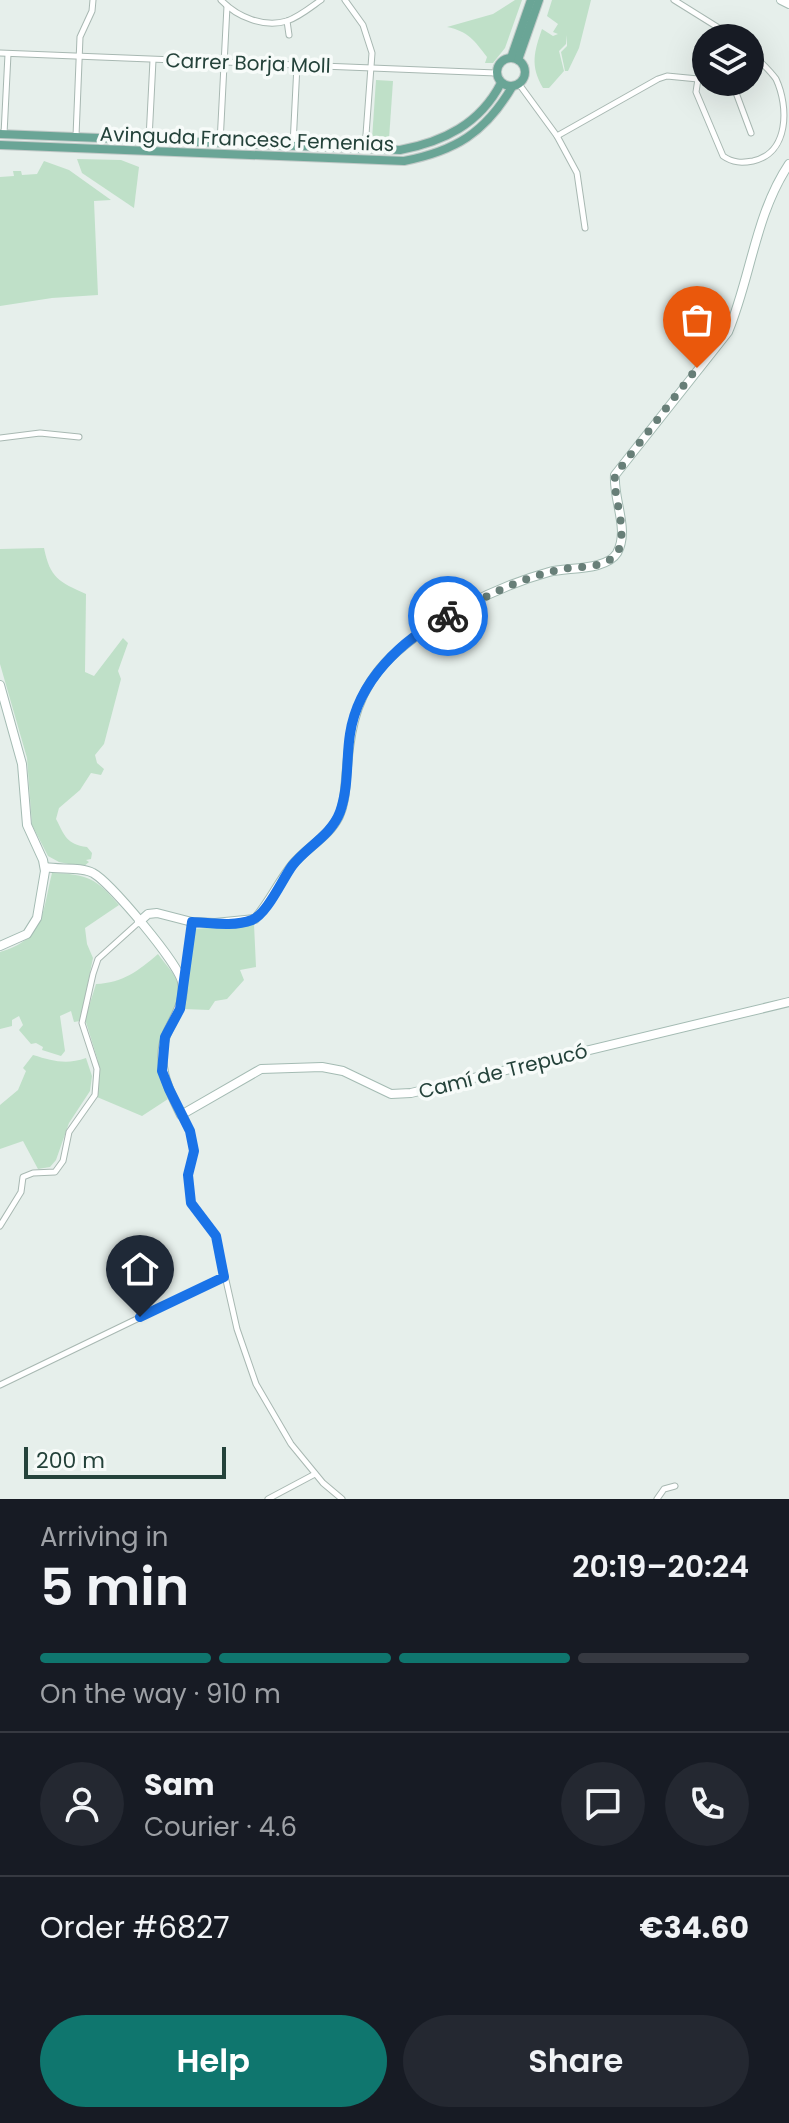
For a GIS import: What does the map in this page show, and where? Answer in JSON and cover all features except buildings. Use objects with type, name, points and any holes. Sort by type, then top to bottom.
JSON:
[{"type":"main road","points":[[514,59],[531,0]]},
{"type":"main road","points":[[514,59],[539,0]]},
{"type":"main road","points":[[514,59],[522,64],[525,74],[515,85],[501,83],[496,73],[500,62],[514,59]]},
{"type":"main road","name":"Avinguda Francesc Femenias","points":[[2,134],[400,150],[448,137],[471,122],[501,83]]},
{"type":"main road","name":"Avinguda Francesc Femenias","points":[[0,145],[404,161],[444,150],[473,135],[494,114],[515,85]]},
{"type":"street","points":[[75,137],[80,37],[92,11],[93,0]]},
{"type":"street","points":[[221,0],[258,22],[287,21],[321,0]]},
{"type":"street","points":[[345,0],[363,25],[372,53],[365,149]]},
{"type":"street","points":[[674,0],[713,24]]},
{"type":"street","points":[[781,0],[789,4]]},
{"type":"street","points":[[220,143],[227,6]]},
{"type":"street","points":[[287,21],[289,35]]},
{"type":"street","name":"Carrer Borja Moll","points":[[0,53],[496,73]]},
{"type":"street","points":[[2,134],[8,54]]},
{"type":"street","points":[[149,140],[153,60]]},
{"type":"street","points":[[293,146],[297,65]]},
{"type":"street","points":[[698,96],[723,156],[738,163],[765,158],[779,148],[787,127],[786,110],[776,79],[764,66]]},
{"type":"street","points":[[557,136],[658,79],[667,76],[692,78]]},
{"type":"street","points":[[515,85],[557,136],[577,173],[585,228]]},
{"type":"street","points":[[737,96],[751,133]]},
{"type":"street","points":[[0,1226],[21,1192],[23,1177],[33,1173],[55,1172],[59,1167],[69,1132],[95,1095],[97,1069],[82,1023],[82,1013],[89,999],[89,988],[98,959],[148,914],[157,913],[192,922],[238,923],[255,919],[293,864],[327,833],[339,815],[345,795],[350,731],[356,710],[367,686],[388,660],[438,621],[537,576],[612,559],[618,550],[621,524],[614,490],[615,475],[728,332],[774,187],[789,164]]},
{"type":"street","points":[[0,438],[40,433],[79,437]]},
{"type":"street","points":[[0,685],[22,764],[27,825],[45,867],[37,918],[27,934],[6,946],[0,946]]},
{"type":"street","points":[[45,867],[90,871],[106,883],[182,980]]},
{"type":"street","points":[[192,922],[180,1009],[165,1037],[162,1051],[162,1071],[190,1131],[194,1151],[188,1175],[191,1203],[216,1236],[237,1329],[256,1384],[272,1416],[315,1474],[342,1499]]},
{"type":"street","name":"Camí de Trepucó","points":[[181,1115],[261,1069],[322,1067],[343,1071],[391,1094],[411,1093],[789,1002]]},
{"type":"street","points":[[0,1385],[224,1277]]},
{"type":"street","points":[[268,1499],[315,1474]]},
{"type":"street","points":[[657,1499],[664,1489],[675,1486]]},
{"type":"green space","points":[[515,0],[522,0],[505,48],[493,63],[485,63],[487,57],[470,38],[447,27],[493,14]]},
{"type":"green space","points":[[552,0],[591,0],[579,48],[568,71],[565,71],[561,52],[567,46],[567,35],[566,44],[559,51],[564,71],[549,88],[543,88],[536,73],[535,59],[542,29],[553,36],[558,34],[553,32],[558,24],[547,16]]},
{"type":"green space","points":[[376,80],[393,81],[389,139],[372,139]]},
{"type":"green space","points":[[77,159],[121,160],[139,167],[134,208],[82,173]]},
{"type":"green space","points":[[44,161],[69,170],[111,200],[94,201],[98,295],[0,306],[0,177],[14,176],[13,171],[21,171],[22,175],[37,174]]},
{"type":"green space","points":[[44,548],[49,566],[57,578],[86,594],[85,672],[94,676],[123,638],[128,643],[118,671],[121,679],[104,744],[95,755],[97,763],[104,769],[101,775],[91,773],[80,790],[59,808],[56,819],[67,838],[87,847],[92,853],[91,859],[86,860],[89,862],[83,867],[59,862],[48,856],[32,825],[27,758],[0,664],[0,549]]},
{"type":"green space","points":[[52,873],[90,879],[119,905],[85,928],[93,958],[80,1021],[74,1022],[71,1011],[60,1016],[65,1051],[61,1056],[42,1050],[43,1047],[36,1043],[31,1044],[19,1030],[23,1025],[19,1016],[12,1020],[12,1026],[0,1029],[0,952],[15,947],[34,932],[43,912]]},
{"type":"green space","points":[[254,924],[256,967],[240,970],[244,980],[227,999],[215,1001],[209,1010],[184,1009],[194,929]]},
{"type":"green space","points":[[158,954],[178,985],[177,1002],[165,1026],[158,1054],[168,1099],[142,1116],[97,1097],[98,1061],[85,1019],[96,984],[130,975]]},
{"type":"green space","points":[[33,1055],[60,1061],[86,1058],[92,1076],[90,1091],[69,1123],[56,1160],[50,1167],[38,1169],[23,1141],[0,1149],[0,1105],[18,1090],[26,1071],[23,1068]]},
{"type":"way so far","points":[[448,616],[537,576],[612,559],[618,550],[621,524],[614,490],[615,475],[697,368]]},
{"type":"route","points":[[140,1317],[224,1277],[216,1236],[191,1203],[188,1175],[194,1151],[190,1131],[162,1071],[165,1037],[180,1009],[192,922],[238,923],[255,919],[265,908],[293,864],[327,833],[339,815],[345,795],[350,731],[367,686],[388,660],[418,635],[448,616]]}]
